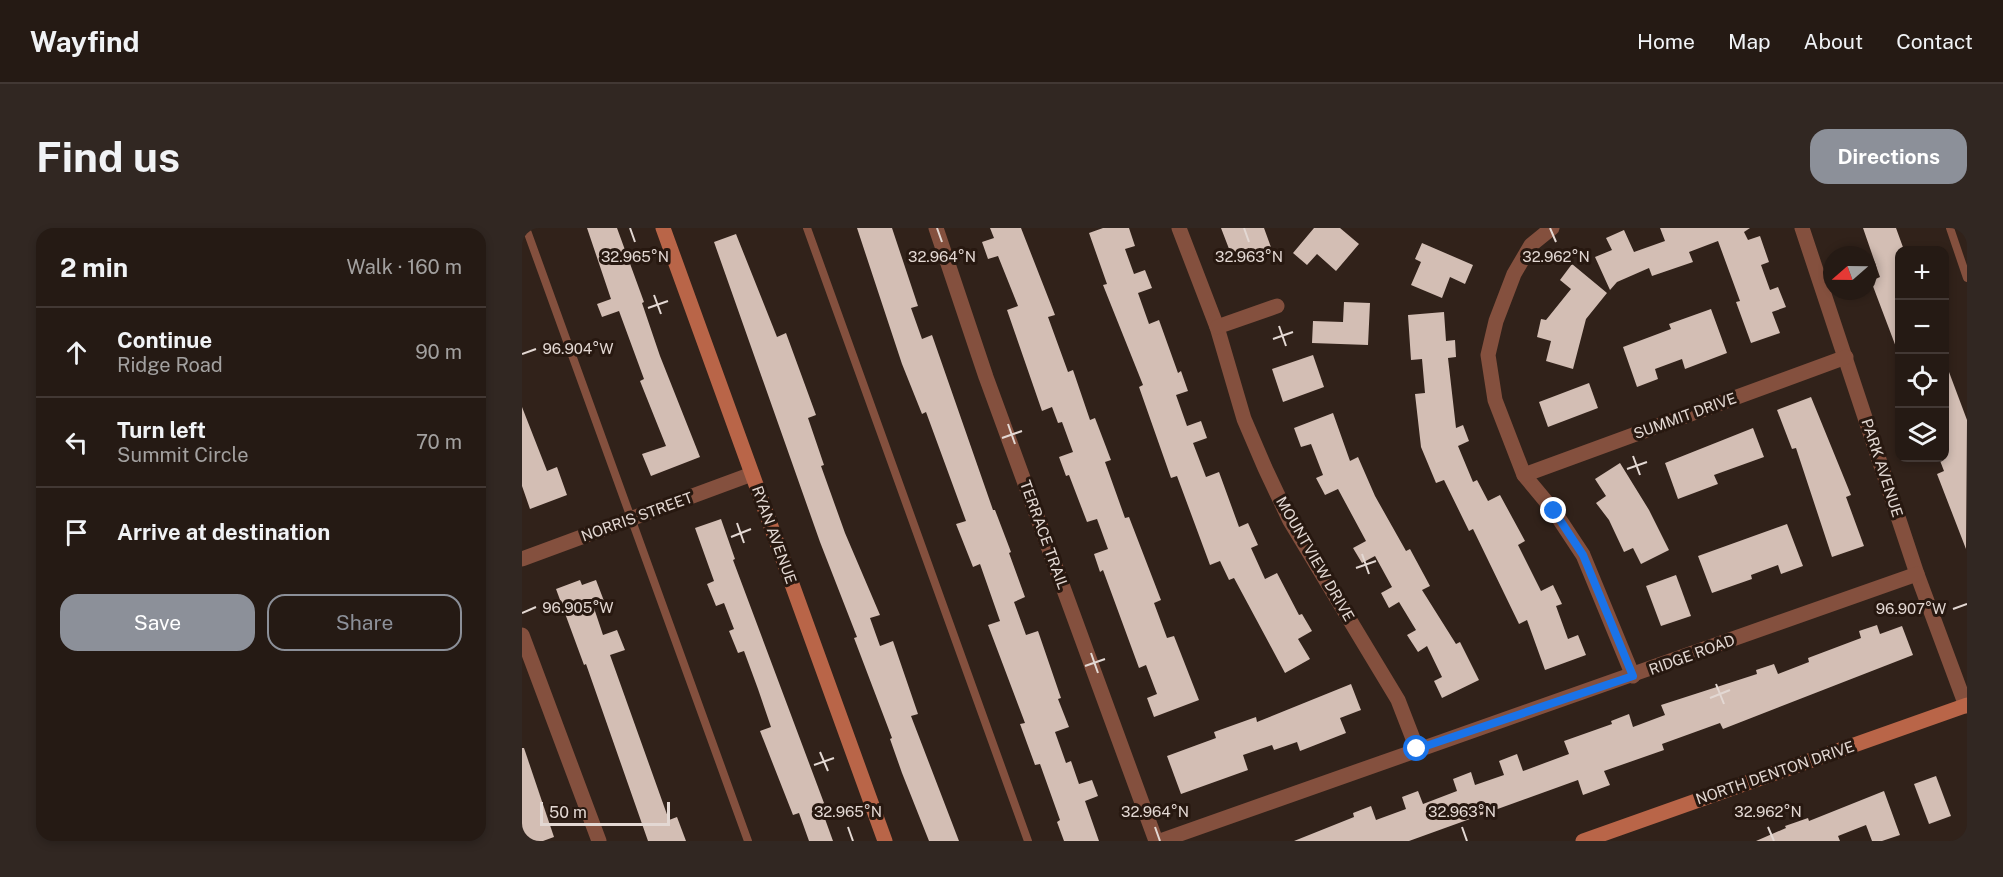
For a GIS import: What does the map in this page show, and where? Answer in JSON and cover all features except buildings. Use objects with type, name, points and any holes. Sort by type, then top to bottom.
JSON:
[{"type":"street","name":"RYAN AVENUE","points":[[663,228],[885,841]]},
{"type":"street","name":"TERRACE TRAIL","points":[[936,228],[986,377],[1158,841]]},
{"type":"street","name":"MOUNTVIEW DRIVE","points":[[1179,228],[1217,327],[1244,419],[1285,510],[1398,700],[1417,749]]},
{"type":"street","points":[[1552,228],[1531,245],[1514,274],[1496,321],[1488,355],[1496,400],[1524,475],[1554,511],[1583,555],[1633,676]]},
{"type":"street","name":"PARK AVENUE","points":[[1802,228],[1917,574],[1966,705]]},
{"type":"street","points":[[1217,327],[1277,306]]},
{"type":"street","name":"SUMMIT DRIVE","points":[[1524,475],[1845,357]]},
{"type":"street","name":"NORRIS STREET","points":[[522,559],[752,474]]},
{"type":"street","name":"RIDGE ROAD","points":[[1158,841],[1417,749],[1633,676],[1917,574]]},
{"type":"street","points":[[522,635],[599,841]]},
{"type":"street","name":"NORTH DENTON DRIVE","points":[[1583,841],[1966,705]]},
{"type":"lane","points":[[526,228],[748,841]]},
{"type":"lane","points":[[807,228],[1028,841]]},
{"type":"lane","points":[[1950,228],[1967,278]]},
{"type":"route","points":[[1417,749],[1633,676],[1583,555],[1554,511]]}]
